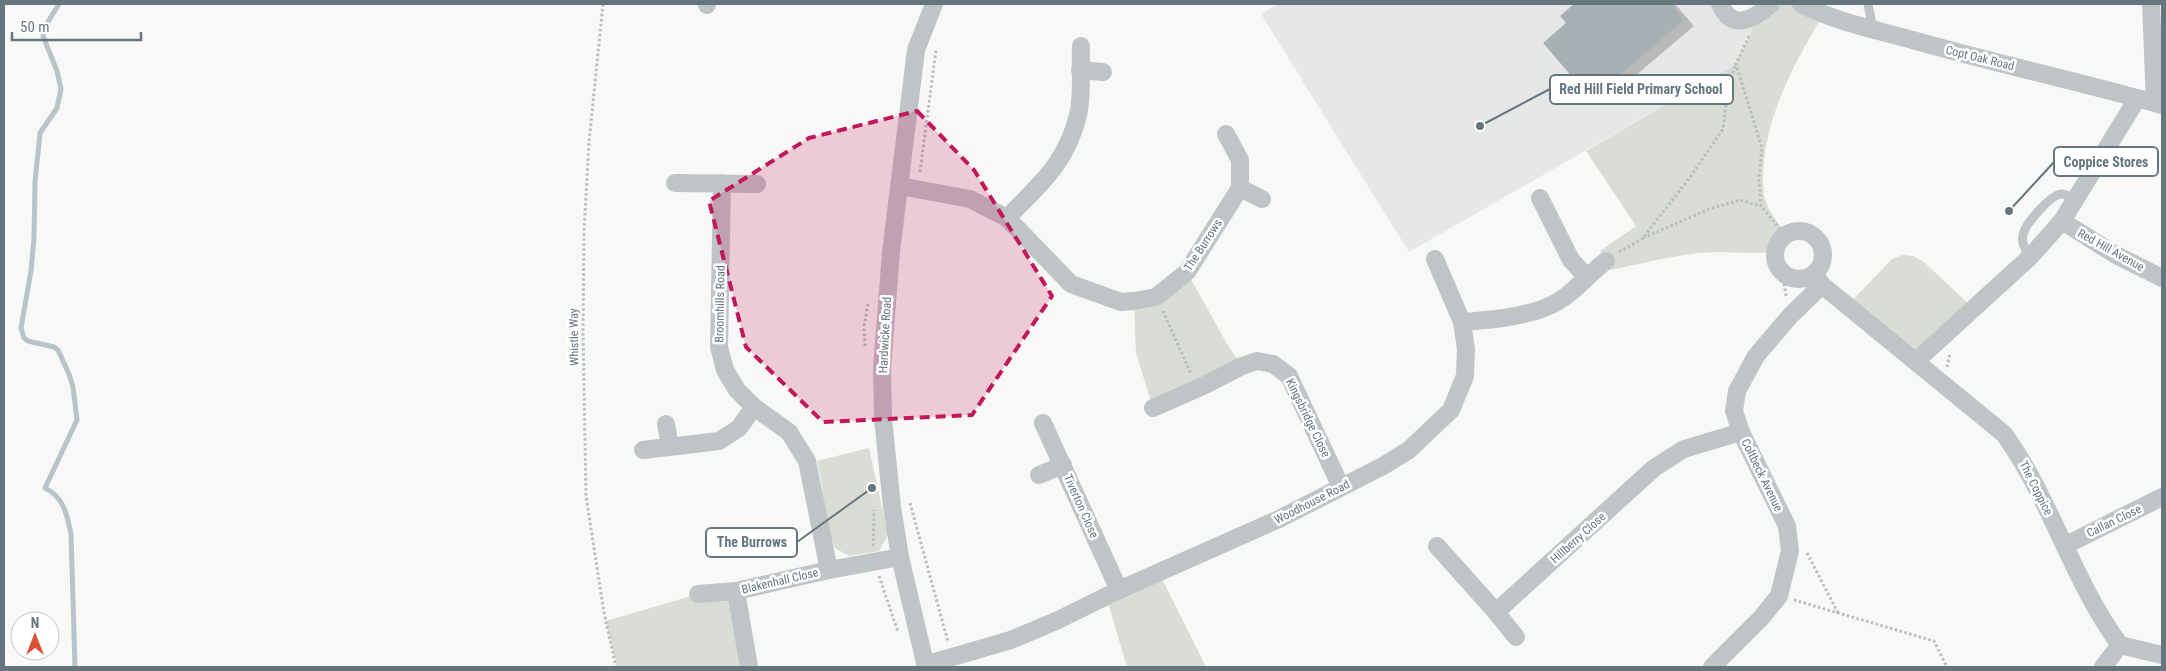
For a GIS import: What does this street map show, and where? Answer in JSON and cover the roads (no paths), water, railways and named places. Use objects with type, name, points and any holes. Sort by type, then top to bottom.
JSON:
[{"type":"street","name":"Hardwicke Road","points":[[925,666],[900,557],[892,507],[882,418],[882,368],[888,280],[916,50],[934,4]]},
{"type":"street","points":[[1720,4],[1723,11],[1733,19],[1742,21],[1765,10]]},
{"type":"street","name":"Copt Oak Road","points":[[1801,4],[1824,9],[1873,29],[2158,104]]},
{"type":"street","points":[[2151,4],[2158,104]]},
{"type":"street","points":[[1007,218],[1054,170],[1066,150],[1079,114],[1081,46]]},
{"type":"street","points":[[1080,70],[1103,72]]},
{"type":"street","points":[[1916,361],[2030,257],[2062,221],[2137,99]]},
{"type":"street","points":[[1226,134],[1240,160],[1240,188],[1262,199]]},
{"type":"street","points":[[675,183],[757,184]]},
{"type":"street","name":"Broomhills Road","points":[[722,183],[719,347],[725,370],[737,390],[754,407],[789,432],[807,461],[828,570]]},
{"type":"street","name":"The Burrows","points":[[900,186],[970,199],[1007,218],[1071,284],[1121,302],[1156,297],[1187,272],[1240,188]]},
{"type":"street","points":[[1540,198],[1571,260],[1586,276]]},
{"type":"street","name":"Red Hill Avenue","points":[[2062,221],[2116,255],[2162,278]]},
{"type":"street","points":[[1782,232],[1808,232],[1820,244],[1823,260],[1820,268],[1822,278],[1799,280],[1785,276],[1778,268],[1774,252],[1782,232]]},
{"type":"street","name":"Woodhouse Road","points":[[925,666],[952,656],[1011,640],[1056,621],[1119,590],[1279,518],[1383,466],[1409,450],[1451,410],[1466,376],[1466,349],[1462,322],[1434,259]]},
{"type":"street","points":[[1462,322],[1497,319],[1549,306],[1570,292],[1586,276],[1606,261]]},
{"type":"street","name":"The Coppice","points":[[1822,278],[1916,361],[2004,434],[2020,456],[2066,545],[2096,609],[2120,645]]},
{"type":"street","name":"Coltbeck Avenue","points":[[1712,667],[1761,618],[1779,596],[1790,551],[1787,526],[1741,432],[1734,411],[1737,390],[1756,356],[1822,278]]},
{"type":"street","name":"Kingsbridge Close","points":[[1153,408],[1257,361],[1274,364],[1289,376],[1341,487]]},
{"type":"street","points":[[643,450],[719,441],[739,428],[754,407]]},
{"type":"street","name":"Tiverton Close","points":[[1043,423],[1119,590]]},
{"type":"street","points":[[666,424],[670,446]]},
{"type":"street","name":"Hillberry Close","points":[[1496,612],[1654,468],[1684,449],[1741,432]]},
{"type":"street","points":[[1040,475],[1062,466]]},
{"type":"street","name":"Callan Close","points":[[2066,545],[2162,497]]},
{"type":"street","points":[[1437,546],[1516,637]]},
{"type":"street","name":"Blakenhall Close","points":[[744,666],[736,591],[828,570],[900,557]]},
{"type":"street","points":[[698,594],[736,591]]},
{"type":"street","points":[[2103,667],[2120,645],[2162,655]]},
{"type":"lane","points":[[1868,4],[1873,29]]},
{"type":"lane","points":[[2030,257],[2023,245],[2022,236],[2030,222],[2054,196],[2066,194],[2076,200]]},
{"type":"waterway","points":[[59,4],[46,25],[43,36],[57,71],[61,89],[57,108],[40,133],[35,182],[34,238],[31,271],[21,328],[24,338],[28,341],[54,347],[58,350],[73,387],[77,420],[45,488],[57,496],[64,507],[71,534],[75,667]]},
{"type":"place","name":"Red Hill Field Primary School","points":[[1480,126]]},
{"type":"place","name":"Coppice Stores","points":[[2009,211]]},
{"type":"place","name":"The Burrows","points":[[872,488]]}]
